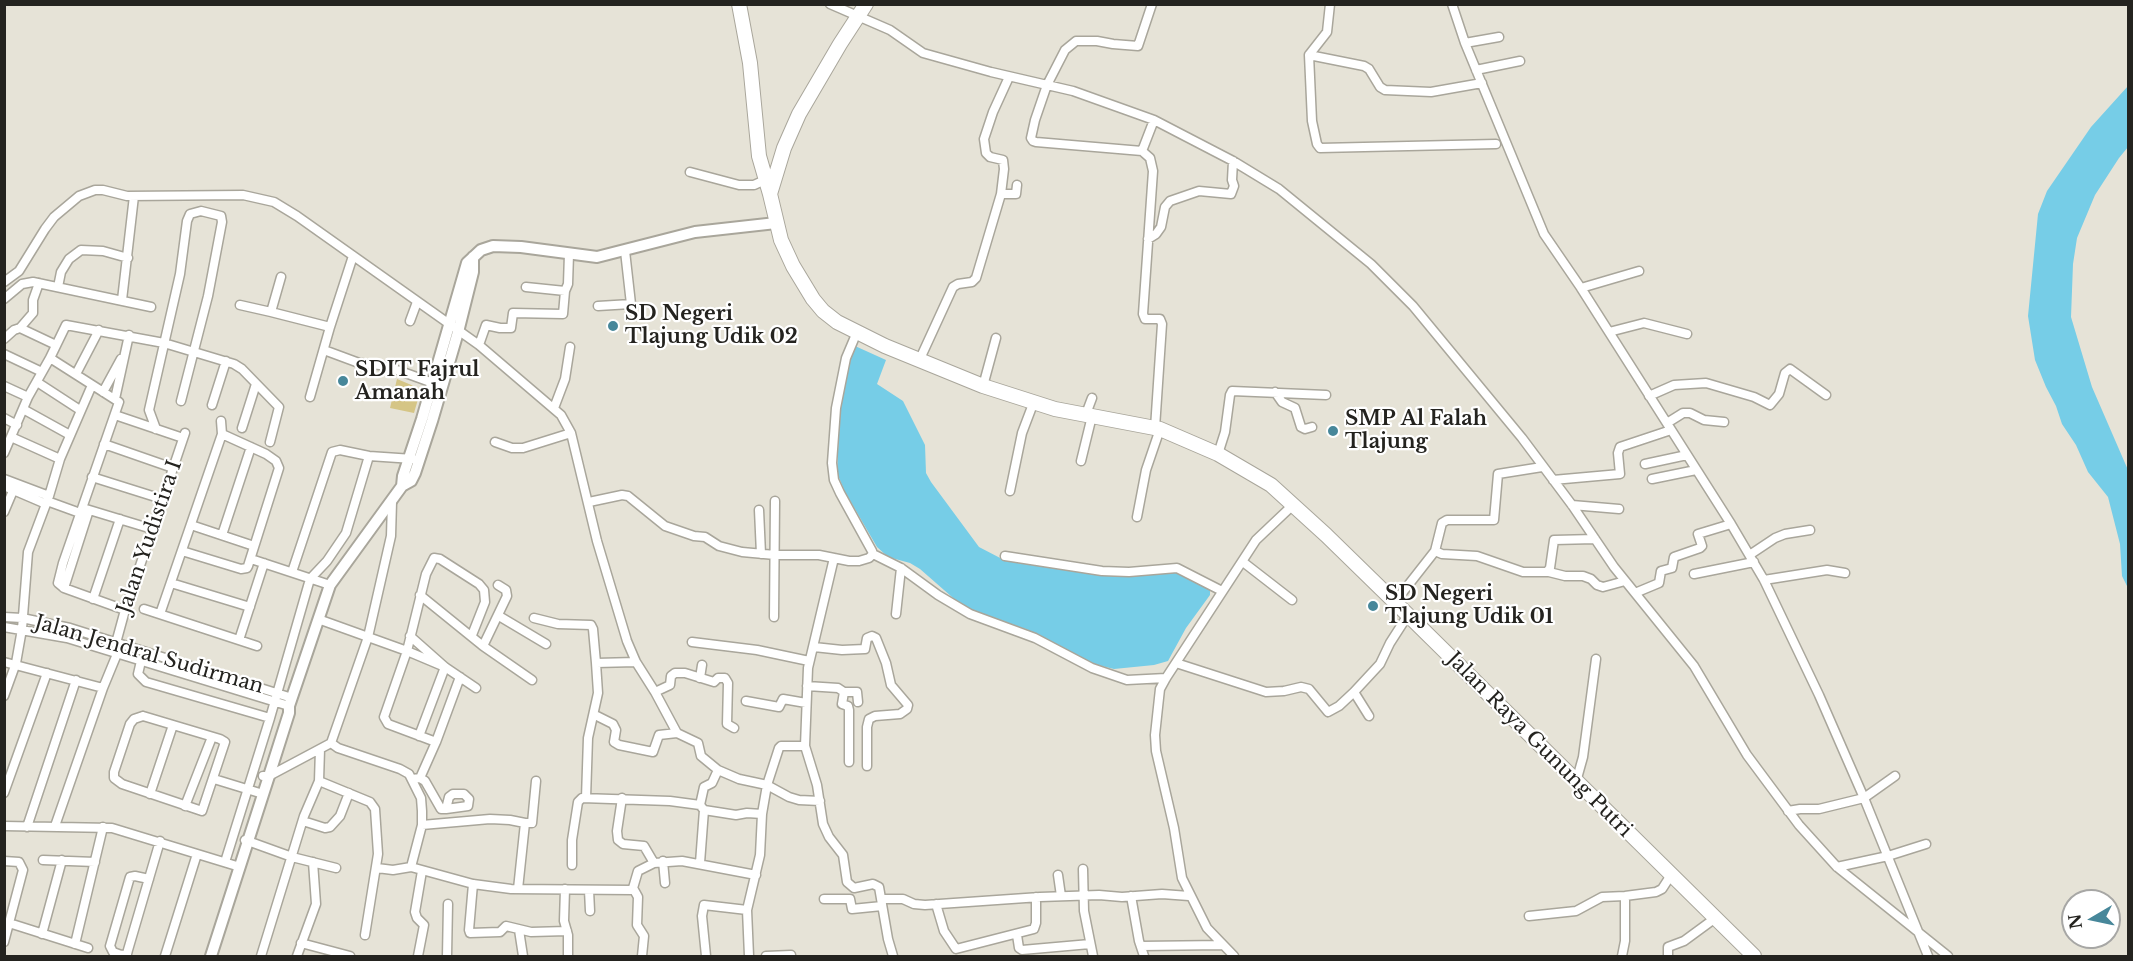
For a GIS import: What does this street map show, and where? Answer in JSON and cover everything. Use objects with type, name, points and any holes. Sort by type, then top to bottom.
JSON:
[{"type":"main road","points":[[739,4],[750,63],[759,156],[770,194]]},
{"type":"main road","name":"Jalan Raya Gunung Putri","points":[[862,10],[799,114],[784,148],[770,194],[781,240],[793,266],[823,311],[837,322],[857,332],[919,361],[983,386],[1033,404],[1157,428],[1218,454],[1271,485],[1294,504],[1395,602],[1754,957]]},
{"type":"street","points":[[830,4],[862,10],[923,53],[1089,96],[1154,120],[1233,161],[1295,201],[1392,283],[1466,368],[1522,438],[1625,580],[1694,666],[1747,755],[1788,812],[1837,867],[1948,957]]},
{"type":"street","points":[[1137,517],[1157,428],[1162,324],[1160,319],[1147,319],[1143,316],[1153,171],[1150,158],[1142,151],[1033,141],[1031,138],[1047,86],[1061,56],[1076,41],[1097,40],[1118,45],[1138,46],[1152,4]]},
{"type":"street","points":[[1330,4],[1327,32],[1309,54],[1312,122],[1320,148],[1496,144]]},
{"type":"street","points":[[1452,4],[1465,43],[1544,234],[1669,426],[1764,580],[1819,695],[1864,798],[1928,957]]},
{"type":"street","points":[[1465,43],[1499,37]]},
{"type":"street","points":[[1309,54],[1364,66],[1385,90],[1431,92],[1482,83]]},
{"type":"street","points":[[1476,70],[1520,61]]},
{"type":"street","points":[[919,361],[953,287],[976,279],[1001,194],[1004,162],[1000,158],[988,155],[984,139],[1009,77]]},
{"type":"street","points":[[1142,151],[1154,120]]},
{"type":"street","points":[[1148,239],[1161,227],[1165,207],[1170,201],[1199,191],[1231,194],[1234,186],[1233,161]]},
{"type":"street","points":[[690,172],[739,185],[754,185],[765,180]]},
{"type":"street","points":[[1001,194],[1016,194],[1017,185]]},
{"type":"street","points":[[4,282],[19,271],[54,217],[79,196],[99,190],[134,196],[234,195],[261,198],[274,202],[297,216],[478,345],[554,408],[567,423],[601,556],[627,640],[636,662],[677,733]]},
{"type":"street","points":[[122,300],[134,196]]},
{"type":"street","points":[[156,429],[149,410],[180,274],[188,217],[196,211],[217,214],[222,219],[217,253],[181,401]]},
{"type":"street","points":[[415,460],[448,324],[465,265],[481,250],[493,246],[521,247],[597,257],[695,232],[776,223]]},
{"type":"street","points":[[57,286],[61,272],[69,259],[81,250],[92,249],[128,258]]},
{"type":"street","points":[[598,306],[631,303],[624,251]]},
{"type":"street","points":[[478,345],[486,325],[511,328],[513,314],[563,314],[565,291],[568,284],[569,254]]},
{"type":"street","points":[[310,397],[353,256]]},
{"type":"street","points":[[205,957],[256,792],[266,776],[289,713],[330,585],[392,502],[402,486],[403,476],[415,460],[458,332],[473,272],[473,257]]},
{"type":"street","points":[[1581,288],[1639,271]]},
{"type":"street","points":[[271,312],[281,277]]},
{"type":"street","points":[[4,339],[20,328],[33,313],[33,300],[39,283]]},
{"type":"street","points":[[4,299],[22,284],[39,283],[151,307]]},
{"type":"street","points":[[526,287],[565,291]]},
{"type":"street","points":[[410,321],[417,302]]},
{"type":"street","points":[[240,305],[330,327]]},
{"type":"street","points":[[1609,332],[1644,323],[1687,334]]},
{"type":"street","points":[[5,451],[28,397],[66,325],[164,343],[238,366],[279,407],[270,442]]},
{"type":"street","points":[[20,328],[56,345]]},
{"type":"street","points":[[76,374],[99,330]]},
{"type":"street","points":[[857,332],[846,358],[839,389],[832,463],[834,480],[840,494],[868,540],[873,554],[901,568],[938,595],[970,614],[1035,638],[1092,668],[1127,680],[1166,678]]},
{"type":"street","points":[[115,399],[129,335]]},
{"type":"street","points":[[983,386],[996,338]]},
{"type":"street","points":[[554,408],[561,393],[570,347]]},
{"type":"street","points":[[324,350],[359,363],[380,365],[433,383]]},
{"type":"street","points":[[103,392],[125,351]]},
{"type":"street","points":[[4,354],[42,372]]},
{"type":"street","points":[[50,358],[119,402],[58,583],[64,588],[125,610]]},
{"type":"street","points":[[212,405],[226,362]]},
{"type":"street","points":[[1649,396],[1674,385],[1706,383],[1754,397],[1770,405],[1779,394],[1785,373],[1790,369],[1826,395]]},
{"type":"street","points":[[37,382],[80,410]]},
{"type":"street","points":[[242,428],[256,384]]},
{"type":"street","points":[[4,696],[16,663],[22,629],[27,560],[60,459],[92,385]]},
{"type":"street","points":[[4,386],[28,397]]},
{"type":"street","points":[[1218,454],[1225,432],[1231,391],[1326,395]]},
{"type":"street","points":[[1275,392],[1282,402],[1295,408],[1301,427],[1305,429],[1312,427]]},
{"type":"street","points":[[1082,461],[1092,398]]},
{"type":"street","points":[[1010,491],[1022,433],[1033,404]]},
{"type":"street","points":[[23,410],[70,435]]},
{"type":"street","points":[[1553,480],[1620,474],[1618,449],[1669,426],[1683,413],[1690,413],[1704,420],[1724,422]]},
{"type":"street","points":[[115,415],[156,429]]},
{"type":"street","points":[[4,418],[17,425]]},
{"type":"street","points":[[160,614],[222,434],[221,421]]},
{"type":"street","name":"Jalan Yudistira I","points":[[116,643],[184,435],[156,429]]},
{"type":"street","points":[[495,442],[512,448],[523,448],[571,433]]},
{"type":"street","points":[[182,551],[243,569],[247,568],[251,559],[279,468],[272,458],[222,434]]},
{"type":"street","points":[[11,437],[60,459]]},
{"type":"street","points":[[104,444],[173,468]]},
{"type":"street","points":[[222,535],[251,447]]},
{"type":"street","points":[[292,572],[332,452],[340,450],[369,456],[415,460]]},
{"type":"street","points":[[1645,464],[1687,455]]},
{"type":"street","points":[[211,957],[233,865],[246,840],[270,718],[310,579],[327,561],[346,533],[369,456]]},
{"type":"street","points":[[1395,602],[1435,551],[1442,523],[1447,520],[1494,520],[1498,474],[1542,467]]},
{"type":"street","points":[[1652,479],[1696,470]]},
{"type":"street","points":[[92,477],[162,499]]},
{"type":"street","points":[[4,478],[11,486],[48,500],[152,529]]},
{"type":"street","points":[[4,512],[11,486]]},
{"type":"street","points":[[589,502],[622,495],[628,496],[664,526],[694,536],[705,537],[731,550],[775,555],[809,554],[845,561],[859,561],[873,554]]},
{"type":"street","points":[[774,617],[775,501]]},
{"type":"street","points":[[266,776],[331,743],[368,637],[391,536],[392,502]]},
{"type":"street","points":[[1233,957],[1207,928],[1182,878],[1174,828],[1155,741],[1160,689],[1260,536],[1294,504]]},
{"type":"street","points":[[1572,505],[1619,509]]},
{"type":"street","points":[[759,510],[761,554]]},
{"type":"street","points":[[93,599],[120,519]]},
{"type":"street","points":[[1635,593],[1659,583],[1661,571],[1672,568],[1674,557],[1700,548],[1702,546],[1698,534],[1731,524]]},
{"type":"street","points":[[191,525],[254,546]]},
{"type":"street","points":[[1694,574],[1752,558],[1775,537],[1810,530]]},
{"type":"street","points":[[1549,572],[1554,540],[1595,539]]},
{"type":"street","points":[[1435,551],[1442,554],[1477,556],[1523,572],[1583,576],[1603,587],[1625,580]]},
{"type":"street","points":[[1005,556],[1102,571],[1136,572],[1177,568],[1222,591]]},
{"type":"street","points":[[436,742],[388,724],[384,717],[407,651],[426,574],[434,558],[440,559],[479,584],[486,594],[472,635]]},
{"type":"street","points":[[834,558],[809,661],[805,746],[820,801],[823,824],[844,858],[849,885],[854,888],[877,885],[893,957]]},
{"type":"street","points":[[251,559],[330,585]]},
{"type":"street","points":[[1243,562],[1292,600]]},
{"type":"street","points":[[239,640],[264,563]]},
{"type":"street","points":[[896,614],[901,568]]},
{"type":"street","points":[[1764,580],[1827,570],[1845,573]]},
{"type":"street","points":[[171,583],[250,607]]},
{"type":"street","points":[[483,646],[499,616],[507,594],[506,590],[498,585]]},
{"type":"street","points":[[420,595],[483,646],[532,680]]},
{"type":"street","points":[[144,609],[257,646]]},
{"type":"street","points":[[1176,663],[1266,692],[1301,687],[1309,689],[1328,712],[1339,706],[1380,664],[1408,615]]},
{"type":"street","points":[[499,616],[546,644]]},
{"type":"street","name":"Jalan Jendral Sudirman","points":[[4,617],[22,618],[70,628],[291,702]]},
{"type":"street","points":[[534,618],[558,624],[591,625],[593,629],[598,693],[595,715],[588,738],[586,798]]},
{"type":"street","points":[[318,619],[445,667]]},
{"type":"street","name":"Jalan Jendral Sudirman","points":[[4,627],[67,638],[141,661],[276,697]]},
{"type":"street","points":[[410,636],[445,667],[476,688]]},
{"type":"street","points":[[814,647],[842,650],[865,649],[867,638],[874,637],[879,641],[891,685],[908,705],[907,709],[900,714],[875,716],[869,719],[867,766]]},
{"type":"street","points":[[692,642],[757,650],[809,661]]},
{"type":"street","points":[[55,826],[117,654],[116,643]]},
{"type":"street","points":[[1576,782],[1583,757],[1596,659]]},
{"type":"street","points":[[141,661],[138,674],[146,682],[270,718]]},
{"type":"street","points":[[4,662],[16,663],[103,688]]},
{"type":"street","points":[[597,663],[636,662]]},
{"type":"street","points":[[700,678],[702,665]]},
{"type":"street","points":[[419,736],[445,667]]},
{"type":"street","points":[[4,793],[47,673]]},
{"type":"street","points":[[655,692],[670,685],[673,674],[685,674],[714,682],[717,678],[723,677],[727,681],[727,724],[734,728]]},
{"type":"street","points":[[411,867],[422,825],[421,798],[416,778],[436,742],[460,677]]},
{"type":"street","points":[[27,827],[76,680]]},
{"type":"street","points":[[807,686],[857,692],[858,702]]},
{"type":"street","points":[[844,692],[842,704],[847,705],[849,710],[849,762]]},
{"type":"street","points":[[1354,692],[1369,716]]},
{"type":"street","points":[[746,701],[778,707],[783,699],[806,703]]},
{"type":"street","points":[[595,715],[613,724],[614,742],[619,745],[653,752],[656,750],[659,735],[677,733],[698,743],[701,756],[718,770],[739,779],[767,785],[789,797],[820,801]]},
{"type":"street","points":[[143,716],[212,737],[223,740],[225,744],[203,809],[199,811],[122,784],[114,778],[114,772],[132,721],[138,717],[143,716]]},
{"type":"street","points":[[150,794],[173,725]]},
{"type":"street","points":[[185,806],[212,737]]},
{"type":"street","points":[[331,743],[338,748],[407,771],[427,783],[440,808],[446,809]]},
{"type":"street","points":[[749,957],[747,910],[761,847],[762,814],[767,785],[779,748],[781,746],[805,746]]},
{"type":"street","points":[[261,957],[303,821],[318,781],[320,749]]},
{"type":"street","points":[[700,863],[705,786],[712,783],[718,770]]},
{"type":"street","points":[[1788,812],[1800,808],[1819,809],[1864,798],[1895,776]]},
{"type":"street","points":[[214,779],[256,792]]},
{"type":"street","points":[[318,781],[370,801],[375,809],[377,868],[365,935]]},
{"type":"street","points":[[422,825],[490,819],[532,823],[536,781]]},
{"type":"street","points":[[303,821],[325,828],[330,827],[340,816],[349,793]]},
{"type":"street","points":[[572,866],[572,840],[578,802],[582,798],[670,801],[736,815],[762,814]]},
{"type":"street","points":[[622,798],[617,831],[618,840],[623,844],[644,846],[658,862],[665,883]]},
{"type":"street","points":[[518,889],[525,823]]},
{"type":"street","points":[[4,826],[103,827],[123,830],[233,865]]},
{"type":"street","points":[[75,944],[103,827]]},
{"type":"street","points":[[246,840],[292,857],[336,868]]},
{"type":"street","points":[[149,879],[130,877],[110,946],[112,952],[127,954],[149,879],[160,841]]},
{"type":"street","points":[[1837,867],[1926,844]]},
{"type":"street","points":[[165,957],[197,854]]},
{"type":"street","points":[[43,860],[95,862]]},
{"type":"street","points":[[42,934],[62,860]]},
{"type":"street","points":[[4,861],[19,862],[23,867],[23,876],[4,942]]},
{"type":"street","points":[[297,957],[316,904],[313,862]]},
{"type":"street","points":[[633,890],[638,871],[658,862],[700,863],[756,875]]},
{"type":"street","points":[[377,868],[393,870],[411,867],[472,884],[518,889],[633,890]]},
{"type":"street","points":[[1083,869],[1084,896],[1093,957]]},
{"type":"street","points":[[418,957],[424,925],[415,912],[422,871]]},
{"type":"street","points":[[1058,875],[1061,896]]},
{"type":"street","points":[[1529,916],[1576,911],[1602,897],[1646,894],[1662,889],[1671,875]]},
{"type":"street","points":[[472,884],[470,932],[500,932],[506,926],[519,930],[548,933],[567,931]]},
{"type":"street","points":[[565,889],[564,921],[567,931],[568,957]]},
{"type":"street","points":[[588,890],[590,911]]},
{"type":"street","points":[[633,890],[638,897],[637,925],[644,936],[642,957]]},
{"type":"street","points":[[824,899],[850,899],[852,909],[903,899],[919,904],[936,904],[1061,896],[1161,894],[1189,896]]},
{"type":"street","points":[[1131,896],[1144,957]]},
{"type":"street","points":[[936,904],[944,931],[956,949],[1032,931],[1036,927],[1036,897]]},
{"type":"street","points":[[1622,957],[1625,941],[1625,897]]},
{"type":"street","points":[[447,957],[448,904]]},
{"type":"street","points":[[706,957],[702,916],[704,904],[747,910]]},
{"type":"street","points":[[1668,957],[1668,947],[1684,941],[1714,919]]},
{"type":"street","points":[[9,923],[88,948]]},
{"type":"street","points":[[519,930],[523,957]]},
{"type":"street","points":[[1017,935],[1019,948],[1022,950],[1090,944]]},
{"type":"street","points":[[301,943],[350,957]]},
{"type":"street","points":[[1140,946],[1223,945]]},
{"type":"street","points":[[766,957],[791,955]]},
{"type":"shaded area","points":[[397,379],[421,389],[414,413],[390,408]]},
{"type":"water","points":[[2128,86],[2128,147],[2095,195],[2077,238],[2073,264],[2071,317],[2092,387],[2128,470],[2128,588],[2122,576],[2120,544],[2108,497],[2088,472],[2076,445],[2062,424],[2035,360],[2028,316],[2038,214],[2047,191],[2091,127]]},
{"type":"water","points":[[855,346],[886,360],[877,384],[903,401],[925,445],[926,473],[979,547],[1004,560],[1182,572],[1210,588],[1210,595],[1186,628],[1168,661],[1154,665],[1114,669],[1093,664],[1026,629],[972,611],[960,604],[920,569],[910,563],[888,557],[877,547],[845,492],[837,473],[840,409],[851,353]]},
{"type":"place","name":"SD Negeri Tlajung Udik 02","points":[[613,326]]},
{"type":"place","name":"SDIT Fajrul Amanah","points":[[343,381]]},
{"type":"place","name":"SMP Al Falah Tlajung","points":[[1333,431]]},
{"type":"place","name":"SD Negeri Tlajung Udik 01","points":[[1373,606]]}]
